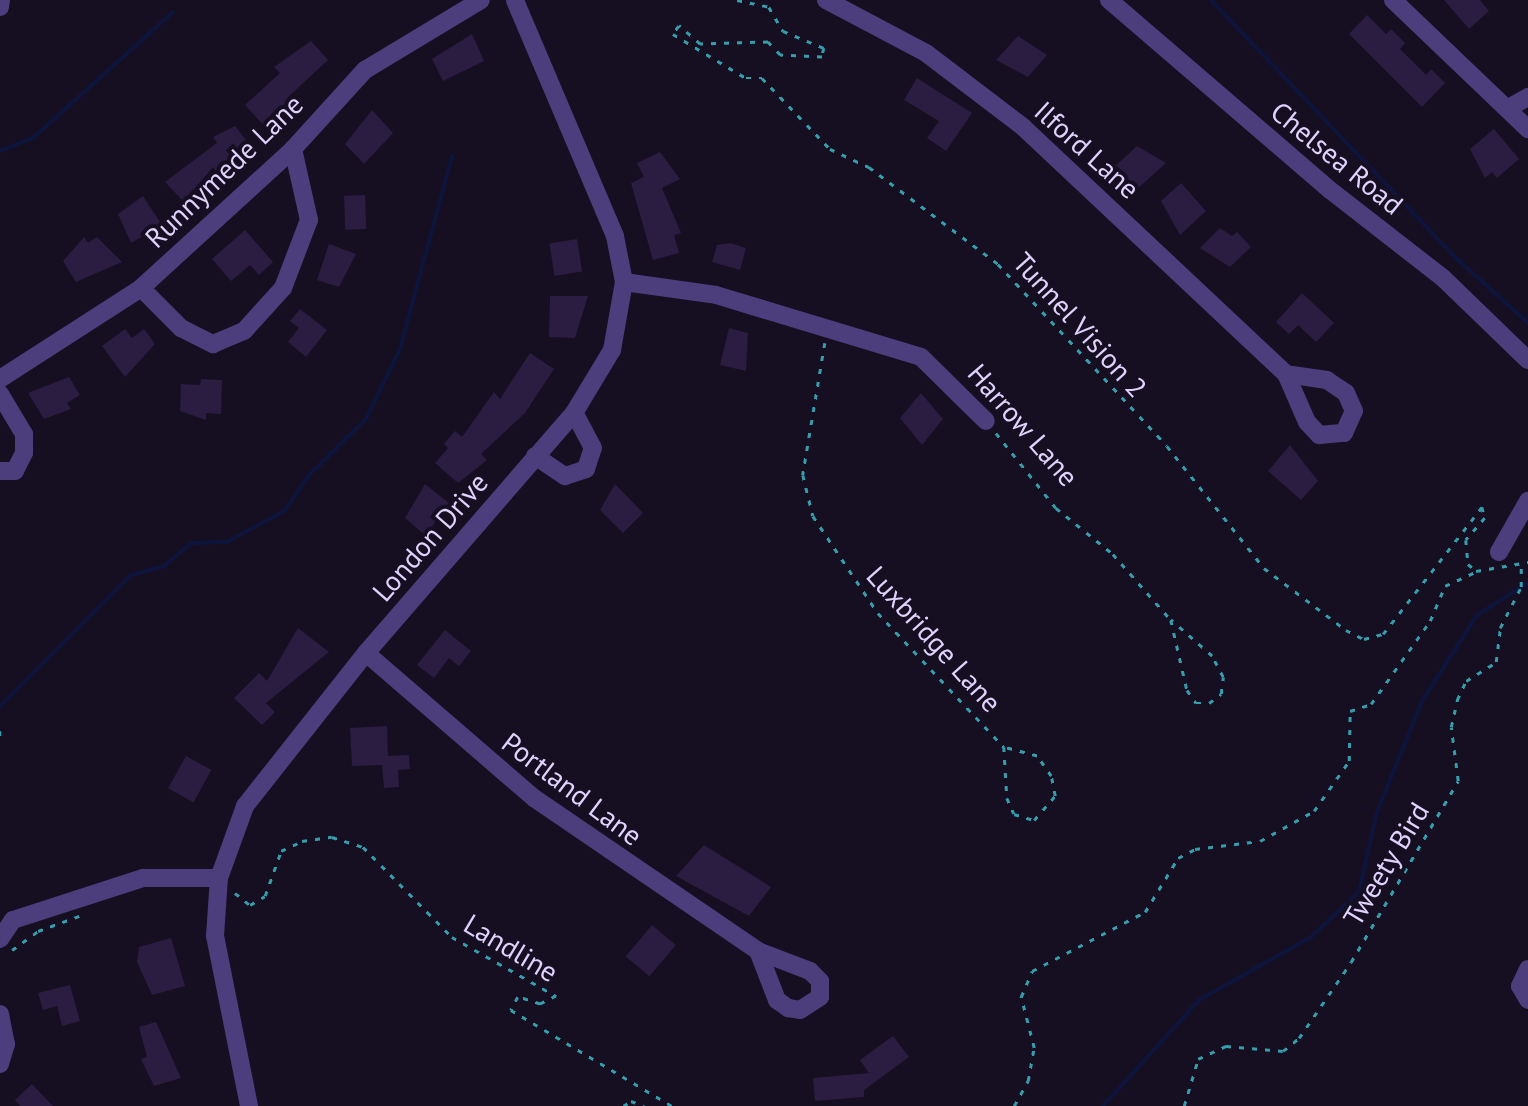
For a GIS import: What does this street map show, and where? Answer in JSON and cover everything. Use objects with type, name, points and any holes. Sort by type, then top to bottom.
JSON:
[{"type":"street","name":"Runnymede Lane","points":[[0,379],[141,288],[292,150],[365,70],[482,0]]},
{"type":"street","name":"London Drive","points":[[249,1106],[214,936],[222,883],[244,806],[366,653],[574,413],[612,350],[624,282],[615,236],[515,0]]},
{"type":"street","name":"Ilford Lane","points":[[826,0],[926,53],[1023,128],[1286,374]]},
{"type":"street","name":"Chelsea Road","points":[[1109,0],[1330,190],[1443,278],[1528,360]]},
{"type":"street","points":[[1393,0],[1528,129]]},
{"type":"street","points":[[1510,108],[1528,97]]},
{"type":"street","points":[[141,288],[181,328],[214,344],[244,331],[283,288],[309,220],[292,150]]},
{"type":"street","name":"Harrow Lane","points":[[624,282],[716,294],[921,357],[986,422]]},
{"type":"street","points":[[0,394],[24,434],[24,452],[15,471],[0,471]]},
{"type":"street","points":[[535,456],[564,476],[586,469],[592,448],[574,413]]},
{"type":"street","points":[[1499,552],[1528,501]]},
{"type":"street","name":"Portland Lane","points":[[366,653],[534,798],[758,951]]},
{"type":"street","points":[[1,943],[13,920],[143,878],[222,883]]},
{"type":"street","points":[[1528,969],[1520,986],[1528,1000]]},
{"type":"street","points":[[0,1014],[6,1044],[0,1064]]},
{"type":"path","name":"Tunnel Vision 2","points":[[737,0],[769,7],[784,31],[824,48],[822,57],[780,56],[768,42],[700,44],[680,26],[673,34],[746,78],[762,78],[830,149],[869,167],[998,264],[1286,588],[1346,630],[1364,638],[1383,634],[1482,507],[1485,518],[1464,552],[1476,571]]},
{"type":"path","name":"Luxbridge Lane","points":[[828,326],[803,475],[814,516],[836,560],[878,613],[1004,747],[1037,756],[1051,776],[1055,796],[1034,820],[1014,814],[1006,798],[1004,747]]},
{"type":"path","name":"Harrow Lane","points":[[986,422],[1056,508],[1113,554],[1170,620],[1212,656],[1223,678],[1221,694],[1209,703],[1196,703],[1187,690],[1170,620]]},
{"type":"path","points":[[1014,1106],[1028,1081],[1034,1048],[1020,998],[1032,971],[1145,912],[1178,858],[1195,849],[1260,841],[1314,811],[1349,761],[1350,712],[1371,704],[1430,621],[1445,586],[1476,571],[1528,562]]},
{"type":"path","name":"Tweety Bird","points":[[1184,1106],[1198,1059],[1226,1046],[1282,1051],[1299,1038],[1352,962],[1458,782],[1450,726],[1457,700],[1466,681],[1496,662],[1500,628],[1521,587],[1521,565]]},
{"type":"path","points":[[0,731],[0,742]]},
{"type":"path","name":"Landline","points":[[222,883],[250,905],[272,889],[281,851],[302,841],[332,837],[363,847],[417,895],[452,938],[556,996],[540,1004],[518,998],[511,1010],[672,1106]]},
{"type":"path","points":[[1,943],[14,950],[38,932],[67,926],[93,910]]},
{"type":"path","points":[[623,1106],[631,1101],[644,1106]]},
{"type":"building","points":[[1444,0],[1480,0],[1489,11],[1469,29]]},
{"type":"building","points":[[1367,15],[1386,34],[1391,29],[1405,43],[1400,49],[1426,75],[1431,69],[1445,83],[1422,107],[1349,34]]},
{"type":"building","points":[[472,34],[484,61],[443,81],[432,59]]},
{"type":"building","points":[[1018,36],[1047,55],[1028,77],[996,60]]},
{"type":"building","points":[[311,41],[328,60],[288,97],[294,104],[267,129],[245,105],[280,73],[274,67]]},
{"type":"building","points":[[917,78],[972,113],[946,151],[927,138],[939,121],[904,100]]},
{"type":"building","points":[[372,110],[393,133],[364,164],[345,144]]},
{"type":"building","points":[[235,126],[248,143],[218,174],[213,167],[184,202],[165,182],[217,143],[213,137]]},
{"type":"building","points":[[1494,129],[1519,159],[1497,178],[1492,172],[1485,178],[1470,149]]},
{"type":"building","points":[[1137,146],[1166,163],[1137,189],[1111,170]]},
{"type":"building","points":[[660,152],[680,179],[662,188],[681,233],[674,235],[679,253],[653,260],[631,183],[644,177],[637,163]]},
{"type":"building","points":[[1181,183],[1206,211],[1180,235],[1161,201]]},
{"type":"building","points":[[365,195],[366,229],[345,230],[344,196]]},
{"type":"building","points":[[143,196],[162,225],[131,243],[118,214]]},
{"type":"building","points":[[1220,228],[1232,236],[1237,232],[1251,247],[1230,267],[1200,248]]},
{"type":"building","points":[[245,230],[273,262],[259,275],[250,265],[231,281],[212,259]]},
{"type":"building","points":[[84,237],[88,243],[97,237],[122,262],[76,282],[63,261]]},
{"type":"building","points":[[577,239],[582,272],[555,276],[549,243]]},
{"type":"building","points":[[730,243],[746,248],[740,270],[712,262],[717,245]]},
{"type":"building","points":[[329,244],[356,254],[339,287],[317,280]]},
{"type":"building","points":[[1302,293],[1334,323],[1316,342],[1298,325],[1289,334],[1276,322]]},
{"type":"building","points":[[550,296],[588,296],[575,338],[549,337]]},
{"type":"building","points":[[300,309],[327,330],[306,357],[288,342],[299,328],[290,321]]},
{"type":"building","points":[[729,328],[748,333],[746,371],[720,365]]},
{"type":"building","points":[[125,329],[132,338],[144,329],[155,344],[125,377],[102,346]]},
{"type":"building","points":[[530,353],[554,369],[525,413],[481,454],[487,460],[458,483],[435,463],[448,448],[444,444],[455,431],[462,437],[494,392],[500,399]]},
{"type":"building","points":[[69,377],[80,395],[67,403],[71,409],[44,419],[28,393]]},
{"type":"building","points":[[201,379],[222,380],[221,414],[206,413],[206,420],[180,411],[181,384],[200,385]]},
{"type":"building","points":[[921,393],[943,419],[922,445],[900,418]]},
{"type":"building","points":[[1290,445],[1318,481],[1301,500],[1268,471]]},
{"type":"building","points":[[425,484],[450,504],[425,535],[405,518]]},
{"type":"building","points":[[615,484],[643,513],[623,533],[600,510]]},
{"type":"building","points":[[298,628],[329,652],[266,703],[275,712],[262,725],[234,698],[259,673],[267,681]]},
{"type":"building","points":[[445,630],[471,651],[459,666],[449,658],[434,678],[417,665]]},
{"type":"building","points":[[387,726],[388,756],[409,755],[410,769],[398,770],[399,787],[384,788],[382,765],[352,766],[350,728]]},
{"type":"building","points":[[186,756],[211,770],[193,802],[168,788]]},
{"type":"building","points":[[704,845],[771,887],[749,916],[676,876]]},
{"type":"building","points":[[652,925],[676,945],[649,976],[626,956]]},
{"type":"building","points":[[171,938],[185,986],[152,995],[137,962],[139,947]]},
{"type":"building","points":[[70,985],[80,1021],[62,1026],[57,1006],[43,1010],[38,993]]},
{"type":"building","points":[[156,1022],[181,1078],[154,1086],[141,1059],[147,1057],[139,1027]]},
{"type":"building","points":[[893,1036],[909,1057],[864,1090],[864,1097],[815,1101],[813,1078],[869,1073],[860,1060]]},
{"type":"building","points":[[32,1084],[53,1106],[20,1106],[15,1100]]},
{"type":"waterway","points":[[1211,0],[1457,259],[1528,323]]},
{"type":"waterway","points":[[0,151],[33,138],[173,12]]},
{"type":"waterway","points":[[0,706],[131,575],[164,566],[191,543],[227,542],[284,511],[310,474],[366,419],[400,349],[452,156]]},
{"type":"waterway","points":[[1103,1106],[1199,1000],[1311,937],[1359,892],[1377,812],[1422,701],[1477,615],[1528,583]]}]
